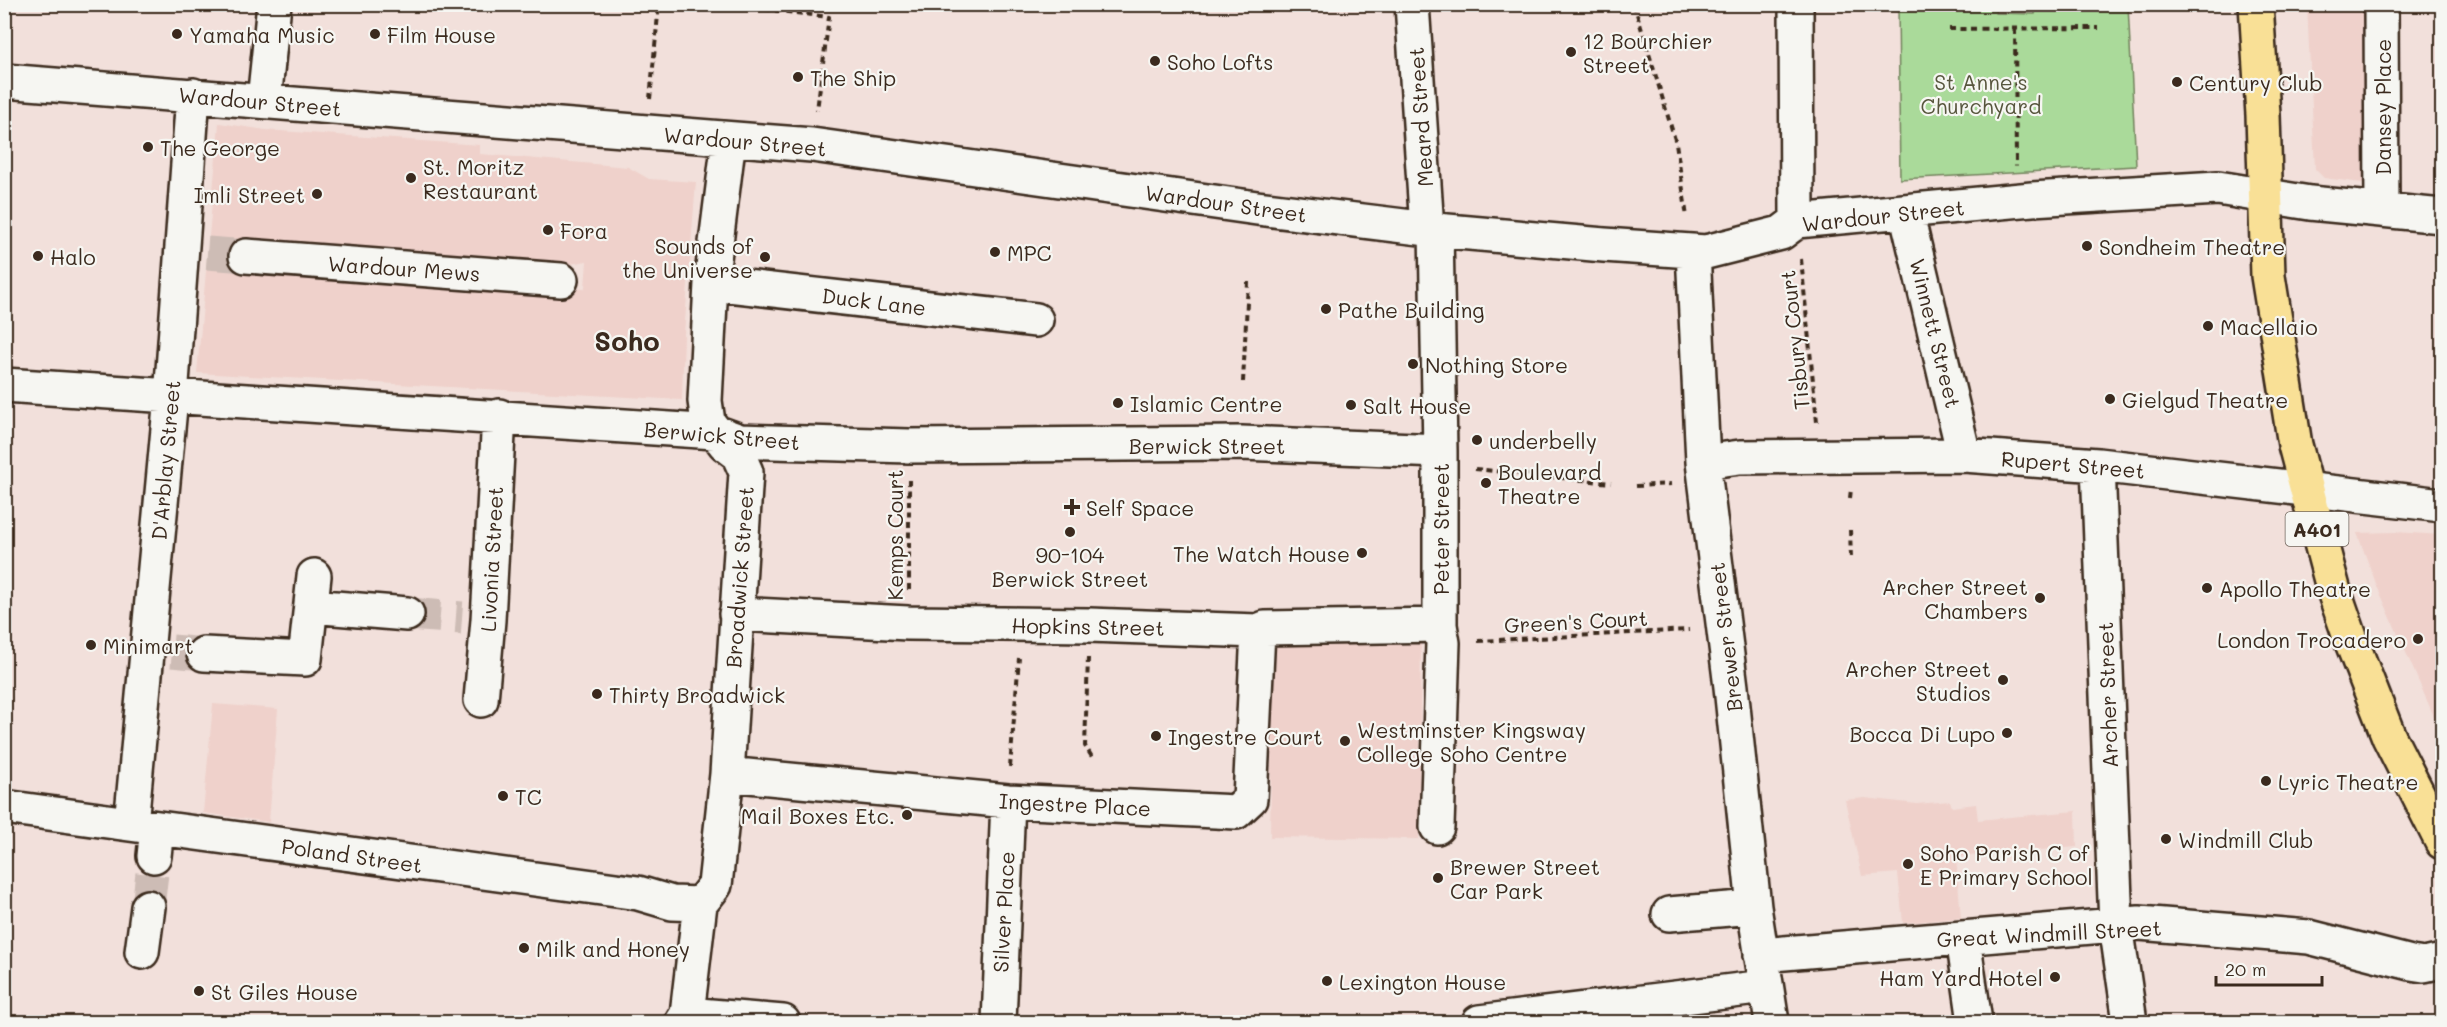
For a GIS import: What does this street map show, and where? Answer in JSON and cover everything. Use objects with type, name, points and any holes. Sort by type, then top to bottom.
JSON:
[{"type":"main road","name":"A401","points":[[2256,4],[2268,276],[2282,376],[2295,445],[2333,588],[2351,640],[2394,746],[2442,842]]},
{"type":"street","points":[[264,101],[274,4]]},
{"type":"street","name":"Meard Street","points":[[1412,4],[1431,230]]},
{"type":"street","points":[[1796,4],[1797,221]]},
{"type":"street","name":"Dansey Place","points":[[2381,4],[2382,210]]},
{"type":"street","name":"Wardour Street","points":[[4,81],[193,94],[812,145],[1257,208],[1431,230],[1706,252],[1782,233],[1797,221],[2032,199],[2218,188],[2266,197],[2442,216]]},
{"type":"street","name":"D'Arblay Street","points":[[147,836],[160,650],[171,397],[194,252],[193,94]]},
{"type":"street","name":"Broadwick Street","points":[[684,1018],[700,904],[715,885],[727,774],[746,472],[738,454],[725,444],[708,422],[705,401],[711,283],[729,139]]},
{"type":"street","name":"Winnett Street","points":[[1906,211],[1962,443]]},
{"type":"street","name":"Peter Street","points":[[1431,230],[1440,451],[1442,665],[1437,827]]},
{"type":"street","name":"Brewer Street","points":[[1693,251],[1702,462],[1731,687],[1754,907],[1772,1023]]},
{"type":"street","name":"Wardour Mews","points":[[246,256],[561,280]]},
{"type":"street","name":"Duck Lane","points":[[711,283],[1036,320]]},
{"type":"street","name":"Berwick Street","points":[[4,385],[715,432],[740,441],[909,446],[1241,443],[1440,451]]},
{"type":"street","name":"Livonia Street","points":[[481,700],[475,619],[499,417]]},
{"type":"street","name":"Rupert Street","points":[[1702,462],[1740,458],[1820,456],[1962,443],[2098,465],[2442,505]]},
{"type":"street","name":"Archer Street","points":[[2098,465],[2116,925],[2130,1023]]},
{"type":"street","points":[[204,654],[305,659],[312,591],[407,614]]},
{"type":"street","name":"Hopkins Street","points":[[736,614],[908,623],[1089,625],[1258,631],[1265,628],[1440,625]]},
{"type":"street","name":"Ingestre Place","points":[[727,774],[1008,801],[1236,812],[1250,799],[1258,631]]},
{"type":"street","name":"Silver Place","points":[[999,1023],[1008,801]]},
{"type":"street","name":"Poland Street","points":[[4,807],[147,836],[638,893],[672,903],[700,904]]},
{"type":"street","points":[[142,952],[148,907]]},
{"type":"street","points":[[1669,914],[1754,907]]},
{"type":"street","name":"Great Windmill Street","points":[[1761,955],[2139,924],[2309,937],[2411,963],[2424,965],[2442,961]]},
{"type":"street","points":[[1963,938],[1975,1023]]},
{"type":"street","points":[[1479,1023],[1765,987]]},
{"type":"street","points":[[684,1018],[783,1023]]},
{"type":"path","points":[[650,107],[659,4]]},
{"type":"path","points":[[723,4],[829,17],[816,118]]},
{"type":"path","points":[[1634,4],[1676,143],[1693,251]]},
{"type":"path","points":[[1948,29],[2099,28]]},
{"type":"path","points":[[2015,29],[2016,159]]},
{"type":"path","name":"Tisbury Court","points":[[1797,221],[1820,456]]},
{"type":"path","points":[[1243,382],[1248,282]]},
{"type":"path","name":"Kemps Court","points":[[908,623],[909,446]]},
{"type":"path","points":[[1440,451],[1453,467],[1611,483]]},
{"type":"path","points":[[1850,530],[1851,559]]},
{"type":"path","points":[[1008,801],[1022,624]]},
{"type":"path","points":[[1089,625],[1085,746],[1092,757]]},
{"type":"path","name":"Green's Court","points":[[1475,641],[1695,630]]},
{"type":"shaded area","points":[[2307,5],[2368,5],[2370,184],[2324,178],[2315,169]]},
{"type":"shaded area","points":[[219,123],[266,130],[480,145],[480,154],[628,167],[649,179],[696,182],[684,334],[682,400],[197,373]],"holes":[[[472,254],[519,258],[519,262],[565,265],[587,261],[585,287],[584,289],[552,287],[471,262]]]},
{"type":"shaded area","name":"London Trocadero","points":[[2395,532],[2442,535],[2442,735],[2377,586],[2357,533]]},
{"type":"shaded area","name":"Westminster Kingsway College Soho Centre","points":[[1421,635],[1419,839],[1270,837],[1273,637]]},
{"type":"shaded area","points":[[213,704],[278,709],[269,822],[203,813]]},
{"type":"shaded area","name":"Soho Parish C of E Primary School","points":[[1865,798],[1917,804],[1950,801],[1952,807],[1976,804],[1978,820],[2076,811],[2077,847],[1956,857],[1961,918],[1903,923],[1898,873],[1862,876],[1845,800]]},
{"type":"green space","name":"St Anne's Churchyard","points":[[1898,5],[1995,5],[1996,13],[2035,14],[2036,5],[2128,5],[2136,166],[1900,179]]},
{"type":"tunnel","points":[[207,253],[246,256]]},
{"type":"tunnel","points":[[407,614],[462,618]]},
{"type":"tunnel","points":[[172,651],[204,654]]},
{"type":"tunnel","points":[[148,907],[154,856]]},
{"type":"place","name":"Yamaha Music","points":[[177,34]]},
{"type":"place","name":"Film House","points":[[375,34]]},
{"type":"place","name":"12 Bourchier Street","points":[[1571,52]]},
{"type":"place","name":"Soho Lofts","points":[[1155,61]]},
{"type":"place","name":"The Ship","points":[[798,77]]},
{"type":"place","name":"Century Club","points":[[2177,82]]},
{"type":"place","name":"The George","points":[[148,147]]},
{"type":"place","name":"St. Moritz Restaurant","points":[[411,178]]},
{"type":"place","name":"Imli Street","points":[[317,194]]},
{"type":"place","name":"Fora","points":[[548,230]]},
{"type":"place","name":"Sondheim Theatre","points":[[2087,246]]},
{"type":"place","name":"MPC","points":[[995,252]]},
{"type":"place","name":"Halo","points":[[38,256]]},
{"type":"place","name":"Sounds of the Universe","points":[[765,257]]},
{"type":"place","name":"Pathe Building","points":[[1326,309]]},
{"type":"place","name":"Macellaio","points":[[2208,326]]},
{"type":"place","name":"Nothing Store","points":[[1413,364]]},
{"type":"place","name":"Gielgud Theatre","points":[[2110,399]]},
{"type":"place","name":"Islamic Centre","points":[[1118,403]]},
{"type":"place","name":"Salt House","points":[[1351,405]]},
{"type":"place","name":"underbelly","points":[[1477,440]]},
{"type":"place","name":"Boulevard Theatre","points":[[1486,483]]},
{"type":"place","name":"Self Space","points":[[1072,507]]},
{"type":"place","name":"90-104 Berwick Street","points":[[1070,532]]},
{"type":"place","name":"The Watch House","points":[[1362,553]]},
{"type":"place","name":"Apollo Theatre","points":[[2207,588]]},
{"type":"place","name":"Archer Street Chambers","points":[[2040,598]]},
{"type":"place","name":"London Trocadero","points":[[2418,639]]},
{"type":"place","name":"Minimart","points":[[91,645]]},
{"type":"place","name":"Archer Street Studios","points":[[2003,680]]},
{"type":"place","name":"Thirty Broadwick","points":[[597,694]]},
{"type":"place","name":"Bocca Di Lupo","points":[[2007,733]]},
{"type":"place","name":"Ingestre Court","points":[[1156,736]]},
{"type":"place","name":"Westminster Kingsway College Soho Centre","points":[[1345,741]]},
{"type":"place","name":"Lyric Theatre","points":[[2266,781]]},
{"type":"place","name":"TC","points":[[503,796]]},
{"type":"place","name":"Mail Boxes Etc.","points":[[907,815]]},
{"type":"place","name":"Windmill Club","points":[[2166,839]]},
{"type":"place","name":"Soho Parish C of E Primary School","points":[[1908,864]]},
{"type":"place","name":"Brewer Street Car Park","points":[[1438,878]]},
{"type":"place","name":"Milk and Honey","points":[[524,948]]},
{"type":"place","name":"Ham Yard Hotel","points":[[2055,977]]},
{"type":"place","name":"Lexington House","points":[[1327,981]]},
{"type":"place","name":"St Giles House","points":[[199,991]]},
{"type":"district","name":"Soho","points":[[627,340]]}]
